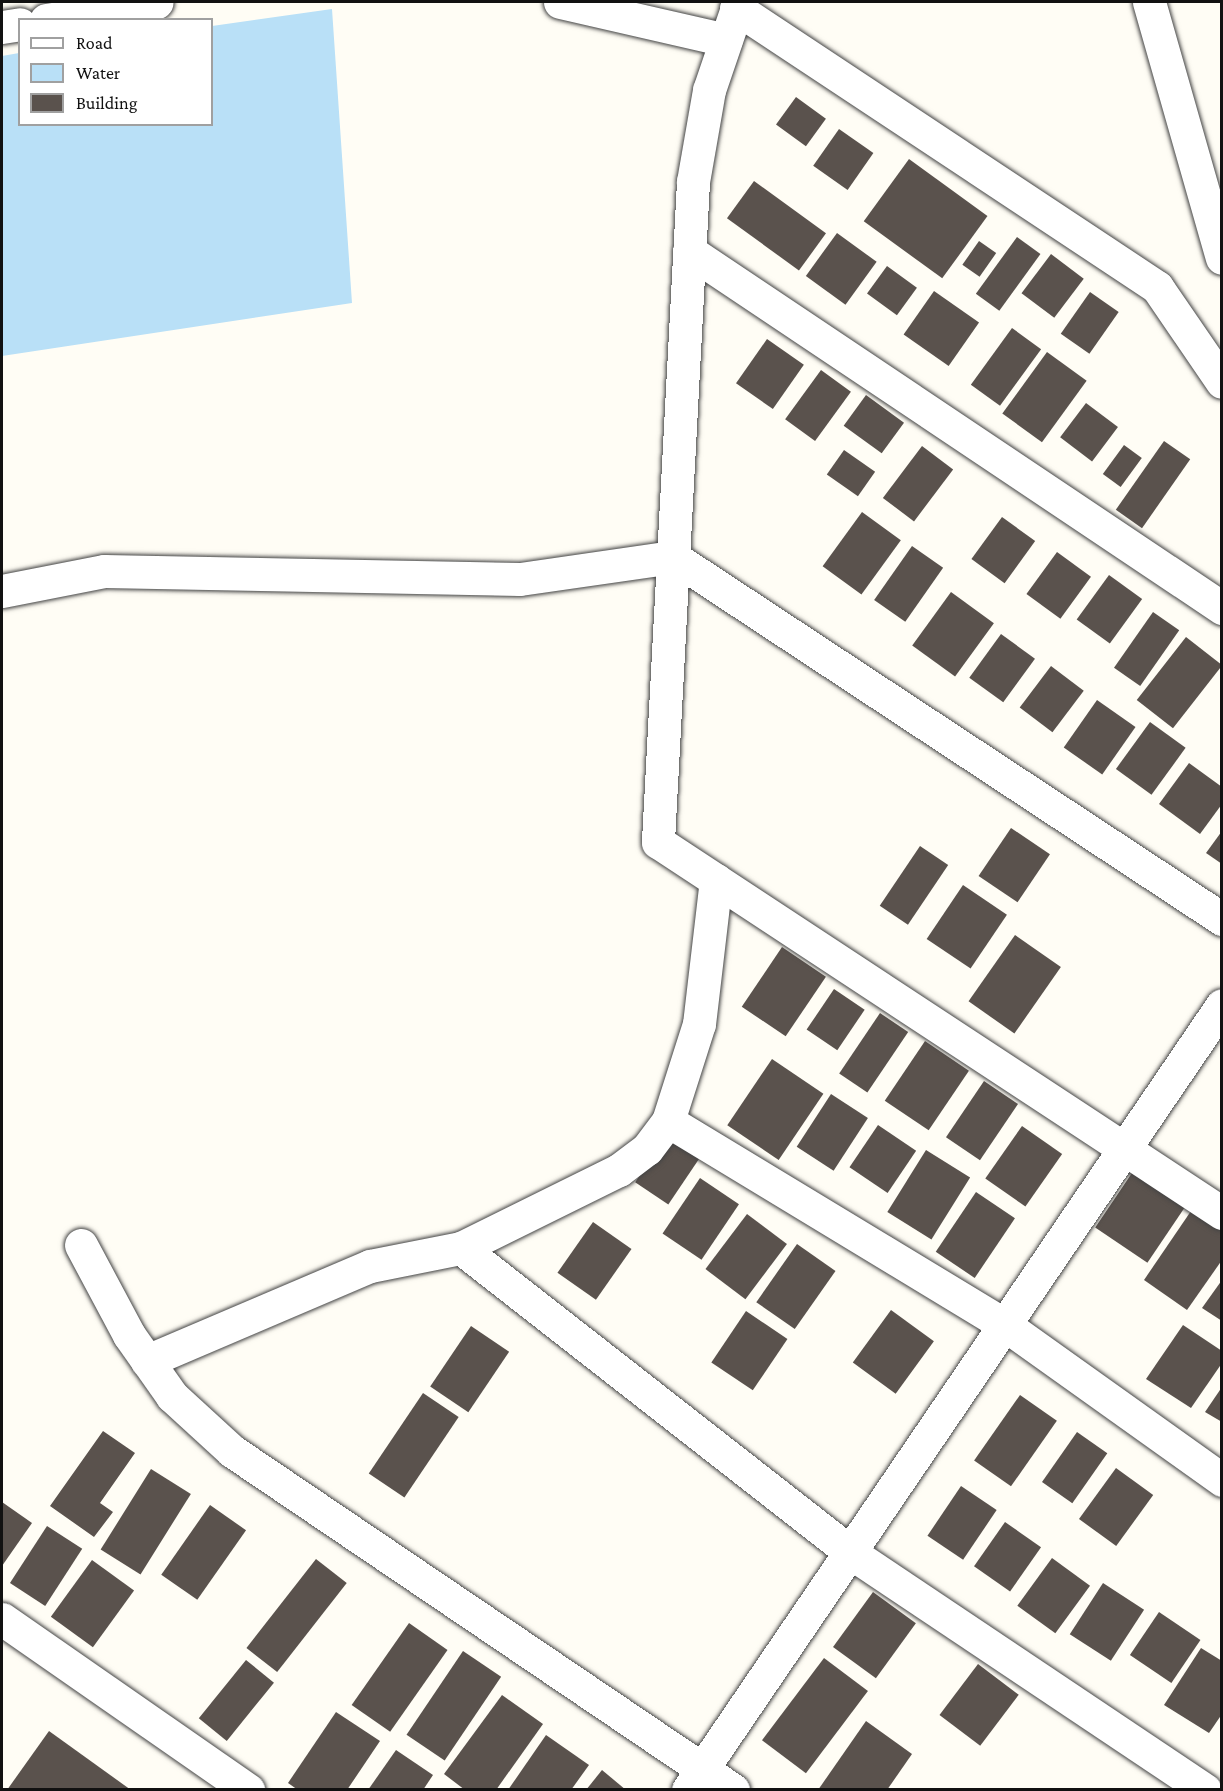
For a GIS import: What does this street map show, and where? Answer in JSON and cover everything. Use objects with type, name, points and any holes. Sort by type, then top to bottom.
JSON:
[{"type":"street","points":[[58,18],[157,2]]},
{"type":"street","points":[[560,2],[726,40]]},
{"type":"street","points":[[1154,2],[1220,245]]},
{"type":"street","points":[[1221,382],[1157,287],[738,5],[709,90],[697,159],[689,251],[658,842],[1221,1213]]},
{"type":"street","points":[[2,27],[18,24]]},
{"type":"street","points":[[689,251],[1221,608]]},
{"type":"street","points":[[2,591],[104,571],[520,579],[673,557],[1221,919]]},
{"type":"street","points":[[147,1361],[369,1266],[461,1248],[619,1170],[647,1149],[668,1121],[699,1024],[716,880]]},
{"type":"street","points":[[696,1779],[1126,1150],[1221,1005]]},
{"type":"street","points":[[668,1121],[1005,1325],[1221,1480]]},
{"type":"street","points":[[81,1245],[147,1361],[172,1395],[232,1452],[696,1779],[734,1790]]},
{"type":"street","points":[[461,1248],[850,1553],[1205,1790]]},
{"type":"street","points":[[2,1620],[248,1790]]},
{"type":"water","points":[[332,9],[352,303],[2,356],[2,56],[18,53],[18,126],[213,126],[213,26]]},
{"type":"building","points":[[796,97],[826,119],[806,146],[776,125]]},
{"type":"building","points":[[839,129],[873,153],[848,190],[813,166]]},
{"type":"building","points":[[909,159],[987,216],[942,278],[864,221]]},
{"type":"building","points":[[754,181],[826,233],[799,271],[727,218]]},
{"type":"building","points":[[837,233],[877,262],[845,305],[806,276]]},
{"type":"building","points":[[1017,237],[1040,254],[999,311],[976,294]]},
{"type":"building","points":[[979,241],[996,253],[980,277],[962,265]]},
{"type":"building","points":[[1051,254],[1084,279],[1054,318],[1022,293]]},
{"type":"building","points":[[887,266],[917,288],[897,315],[867,294]]},
{"type":"building","points":[[934,291],[979,323],[949,366],[904,334]]},
{"type":"building","points":[[1090,292],[1119,312],[1089,354],[1061,334]]},
{"type":"building","points":[[1012,328],[1041,349],[1000,406],[971,385]]},
{"type":"building","points":[[767,339],[804,365],[773,409],[736,383]]},
{"type":"building","points":[[1047,352],[1087,381],[1042,442],[1002,413]]},
{"type":"building","points":[[821,370],[851,392],[815,441],[785,419]]},
{"type":"building","points":[[866,395],[904,423],[882,453],[844,426]]},
{"type":"building","points":[[1086,403],[1118,427],[1092,461],[1060,437]]},
{"type":"building","points":[[1164,441],[1190,459],[1142,528],[1116,510]]},
{"type":"building","points":[[1124,445],[1142,458],[1121,487],[1103,474]]},
{"type":"building","points":[[922,446],[953,469],[914,521],[883,498]]},
{"type":"building","points":[[844,450],[875,472],[858,496],[827,475]]},
{"type":"building","points":[[862,512],[901,540],[861,594],[823,566]]},
{"type":"building","points":[[1002,517],[1035,541],[1005,583],[971,559]]},
{"type":"building","points":[[912,546],[943,568],[905,622],[874,600]]},
{"type":"building","points":[[1057,552],[1091,577],[1060,619],[1026,594]]},
{"type":"building","points":[[1109,575],[1142,599],[1110,644],[1077,619]]},
{"type":"building","points":[[951,592],[994,623],[955,677],[912,645]]},
{"type":"building","points":[[1153,612],[1179,630],[1140,686],[1114,668]]},
{"type":"building","points":[[1001,634],[1035,659],[1003,702],[969,678]]},
{"type":"building","points":[[1186,637],[1222,666],[1173,728],[1137,700]]},
{"type":"building","points":[[1051,666],[1084,691],[1052,732],[1020,708]]},
{"type":"building","points":[[1097,700],[1136,727],[1102,774],[1064,748]]},
{"type":"building","points":[[1150,722],[1186,748],[1152,795],[1116,769]]},
{"type":"building","points":[[1189,763],[1222,787],[1222,804],[1200,834],[1159,804]]},
{"type":"building","points":[[1011,828],[1050,854],[1018,902],[979,876]]},
{"type":"building","points":[[1222,831],[1222,864],[1206,853]]},
{"type":"building","points":[[920,846],[948,865],[908,925],[880,906]]},
{"type":"building","points":[[963,885],[1007,915],[971,969],[927,939]]},
{"type":"building","points":[[1015,935],[1061,967],[1014,1033],[969,1001]]},
{"type":"building","points":[[782,947],[826,977],[786,1036],[742,1007]]},
{"type":"building","points":[[834,989],[865,1010],[837,1050],[807,1030]]},
{"type":"building","points":[[880,1013],[908,1032],[867,1093],[839,1074]]},
{"type":"building","points":[[925,1041],[969,1071],[929,1130],[885,1101]]},
{"type":"building","points":[[772,1059],[823,1094],[779,1160],[727,1125]]},
{"type":"building","points":[[984,1081],[1018,1104],[980,1160],[946,1137]]},
{"type":"building","points":[[831,1094],[868,1118],[834,1171],[797,1147]]},
{"type":"building","points":[[878,1125],[916,1151],[888,1193],[849,1167]]},
{"type":"building","points":[[1022,1126],[1062,1154],[1025,1207],[985,1178]]},
{"type":"building","points":[[667,1135],[700,1157],[668,1205],[635,1182]]},
{"type":"building","points":[[926,1150],[970,1178],[931,1239],[887,1212]]},
{"type":"building","points":[[1136,1167],[1188,1202],[1147,1263],[1095,1228]]},
{"type":"building","points":[[700,1178],[739,1204],[701,1260],[663,1234]]},
{"type":"building","points":[[976,1192],[1015,1218],[975,1278],[936,1252]]},
{"type":"building","points":[[1191,1211],[1222,1231],[1222,1260],[1187,1310],[1144,1280]]},
{"type":"building","points":[[747,1214],[787,1244],[745,1299],[705,1269]]},
{"type":"building","points":[[593,1222],[632,1249],[596,1300],[557,1273]]},
{"type":"building","points":[[797,1244],[836,1271],[795,1329],[756,1302]]},
{"type":"building","points":[[1222,1280],[1222,1321],[1202,1308]]},
{"type":"building","points":[[891,1310],[934,1341],[896,1394],[853,1363]]},
{"type":"building","points":[[746,1311],[787,1339],[753,1390],[711,1362]]},
{"type":"building","points":[[1183,1325],[1222,1351],[1222,1363],[1191,1408],[1146,1379]]},
{"type":"building","points":[[471,1326],[509,1352],[468,1412],[430,1387]]},
{"type":"building","points":[[1222,1387],[1222,1422],[1205,1412]]},
{"type":"building","points":[[423,1393],[459,1417],[404,1497],[369,1473]]},
{"type":"building","points":[[1020,1395],[1057,1421],[1011,1486],[974,1461]]},
{"type":"building","points":[[103,1431],[135,1453],[100,1503],[113,1512],[94,1537],[50,1506]]},
{"type":"building","points":[[1077,1432],[1107,1453],[1072,1503],[1042,1482]]},
{"type":"building","points":[[1116,1468],[1153,1495],[1116,1546],[1079,1519]]},
{"type":"building","points":[[151,1469],[191,1494],[141,1574],[101,1550]]},
{"type":"building","points":[[961,1486],[997,1510],[963,1560],[927,1536]]},
{"type":"building","points":[[2,1502],[32,1523],[2,1566]]},
{"type":"building","points":[[210,1505],[246,1530],[197,1600],[161,1575]]},
{"type":"building","points":[[1005,1522],[1041,1547],[1010,1591],[974,1566]]},
{"type":"building","points":[[47,1526],[82,1549],[45,1606],[10,1583]]},
{"type":"building","points":[[1052,1558],[1090,1586],[1055,1633],[1017,1606]]},
{"type":"building","points":[[316,1559],[347,1583],[277,1672],[246,1648]]},
{"type":"building","points":[[92,1560],[134,1591],[93,1647],[51,1617]]},
{"type":"building","points":[[1103,1583],[1144,1610],[1111,1661],[1070,1634]]},
{"type":"building","points":[[873,1592],[916,1623],[876,1678],[833,1647]]},
{"type":"building","points":[[1159,1612],[1200,1640],[1171,1683],[1130,1655]]},
{"type":"building","points":[[409,1623],[448,1650],[390,1732],[352,1705]]},
{"type":"building","points":[[1201,1648],[1222,1661],[1222,1714],[1209,1733],[1164,1705]]},
{"type":"building","points":[[463,1651],[501,1677],[445,1760],[407,1735]]},
{"type":"building","points":[[824,1658],[868,1691],[806,1773],[762,1740]]},
{"type":"building","points":[[246,1660],[274,1683],[227,1741],[199,1718]]},
{"type":"building","points":[[978,1664],[1019,1695],[980,1746],[939,1715]]},
{"type":"building","points":[[502,1695],[543,1724],[496,1790],[465,1790],[444,1774]]},
{"type":"building","points":[[336,1712],[380,1741],[347,1790],[298,1790],[288,1783]]},
{"type":"building","points":[[866,1721],[912,1754],[887,1790],[818,1790]]},
{"type":"building","points":[[49,1731],[131,1790],[7,1790]]},
{"type":"building","points":[[546,1735],[589,1765],[571,1790],[508,1790]]},
{"type":"building","points":[[396,1750],[433,1775],[423,1790],[368,1790]]},
{"type":"building","points":[[602,1770],[626,1790],[586,1790]]}]
